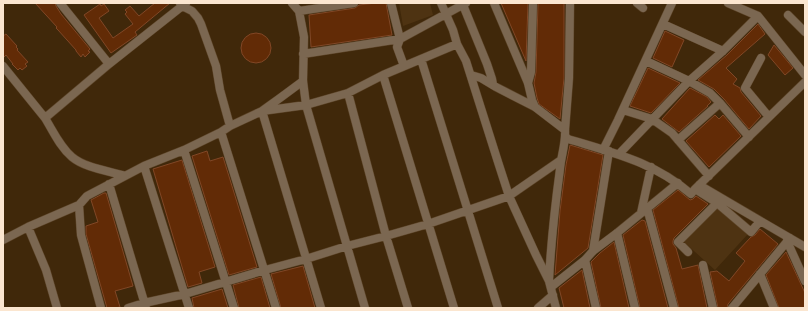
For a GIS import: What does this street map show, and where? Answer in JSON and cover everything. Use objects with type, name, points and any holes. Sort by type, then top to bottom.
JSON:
[{"type":"street","points":[[60,3],[109,64]]},
{"type":"street","points":[[292,3],[302,8],[354,3]]},
{"type":"street","points":[[391,3],[400,39],[397,47],[404,66]]},
{"type":"street","points":[[440,3],[453,30],[457,44],[466,61],[509,196],[551,288],[556,308]]},
{"type":"street","points":[[494,3],[528,83],[535,107]]},
{"type":"street","points":[[528,83],[531,72],[533,3]]},
{"type":"street","points":[[551,288],[552,242],[561,160],[566,134],[569,78],[570,3]]},
{"type":"street","points":[[593,251],[606,150],[672,3]]},
{"type":"street","points":[[728,3],[758,16],[805,75]]},
{"type":"street","points":[[46,118],[109,64],[183,4],[192,11],[201,24],[216,66],[220,90],[230,126]]},
{"type":"street","points":[[303,54],[400,39],[465,4],[493,85]]},
{"type":"street","points":[[302,8],[304,37],[303,81],[306,105],[365,308]]},
{"type":"street","points":[[788,15],[805,32]]},
{"type":"street","points":[[619,154],[689,81],[723,51],[758,16]]},
{"type":"street","points":[[663,24],[723,51]]},
{"type":"street","points":[[262,111],[306,105],[348,93],[382,75],[457,44]]},
{"type":"street","points":[[761,58],[745,88],[769,117]]},
{"type":"street","points":[[421,59],[498,308]]},
{"type":"street","points":[[646,61],[689,81],[710,93],[748,137]]},
{"type":"street","points":[[3,66],[46,118],[61,144],[72,156],[86,165],[125,176]]},
{"type":"street","points":[[382,75],[454,308]]},
{"type":"street","points":[[471,76],[481,78],[535,107],[566,134],[568,140],[619,154],[651,167],[678,183],[691,194],[805,82]]},
{"type":"street","points":[[3,240],[28,227],[79,205],[87,196],[144,166],[184,150],[262,111],[303,81]]},
{"type":"street","points":[[348,93],[386,236],[408,308]]},
{"type":"street","points":[[678,140],[720,103]]},
{"type":"street","points":[[623,110],[652,119],[672,133],[709,176]]},
{"type":"street","points":[[262,111],[321,308]]},
{"type":"street","points":[[221,132],[276,308]]},
{"type":"street","points":[[184,150],[234,308]]},
{"type":"street","points":[[128,308],[185,294],[347,246],[428,224],[509,196],[561,160]]},
{"type":"street","points":[[144,166],[189,308]]},
{"type":"street","points":[[651,167],[644,210],[674,308]]},
{"type":"street","points":[[538,308],[551,288],[585,260],[593,251],[678,183]]},
{"type":"street","points":[[109,184],[145,305]]},
{"type":"street","points":[[697,187],[751,232],[760,221]]},
{"type":"street","points":[[697,187],[805,247]]},
{"type":"street","points":[[688,252],[678,242],[717,203]]},
{"type":"street","points":[[79,205],[81,235],[101,308]]},
{"type":"street","points":[[28,227],[46,270],[57,308]]},
{"type":"street","points":[[617,233],[635,308]]},
{"type":"street","points":[[734,307],[789,239]]},
{"type":"street","points":[[789,239],[805,281]]},
{"type":"street","points":[[585,260],[596,308]]},
{"type":"street","points":[[703,265],[712,308]]},
{"type":"street","points":[[760,274],[774,308]]},
{"type":"shaded area","points":[[399,3],[430,3],[433,15],[403,26]]},
{"type":"shaded area","points":[[717,206],[748,234],[715,270],[684,242]]},
{"type":"building","points":[[35,3],[55,3],[61,14],[90,49],[88,51],[90,52],[85,57],[83,54],[81,57]]},
{"type":"building","points":[[155,3],[170,3],[135,32],[137,35],[111,53],[84,15],[100,4],[101,6],[104,4],[109,11],[99,18],[113,38],[133,24],[125,14],[127,12],[125,10],[130,6],[139,16]]},
{"type":"building","points":[[386,3],[392,35],[311,47],[309,15],[355,8],[359,5]]},
{"type":"building","points":[[501,3],[528,3],[526,61]]},
{"type":"building","points":[[538,3],[564,3],[564,78],[560,119],[539,104],[534,83],[536,72]]},
{"type":"building","points":[[758,24],[765,34],[726,68],[737,79],[733,84],[740,88],[741,92],[761,116],[749,129],[714,89],[698,80],[727,55]]},
{"type":"building","points":[[665,31],[684,40],[672,67],[653,58]]},
{"type":"building","points":[[256,33],[262,34],[270,42],[270,54],[262,62],[256,63],[250,62],[242,54],[241,48],[242,42],[250,34]]},
{"type":"building","points":[[6,34],[17,46],[17,50],[28,62],[25,64],[27,66],[22,70],[20,68],[18,70],[6,55],[3,58],[3,36]]},
{"type":"building","points":[[774,45],[793,68],[785,75],[768,55]]},
{"type":"building","points":[[648,68],[680,83],[651,113],[630,106]]},
{"type":"building","points":[[690,88],[707,97],[711,102],[679,132],[662,119]]},
{"type":"building","points":[[715,115],[719,119],[723,115],[741,136],[709,167],[686,141]]},
{"type":"building","points":[[570,145],[603,155],[588,248],[555,275],[560,211]]},
{"type":"building","points":[[207,151],[210,161],[223,157],[257,267],[229,275],[192,156]]},
{"type":"building","points":[[182,160],[215,267],[199,272],[202,283],[188,287],[153,169]]},
{"type":"building","points":[[678,190],[690,200],[696,196],[708,204],[674,238],[673,241],[682,269],[698,265],[707,308],[679,308],[653,210]]},
{"type":"building","points":[[106,193],[133,286],[115,291],[120,307],[115,308],[107,308],[86,234],[86,226],[98,222],[91,200]]},
{"type":"building","points":[[642,220],[645,221],[668,308],[640,308],[623,235]]},
{"type":"building","points":[[760,229],[778,244],[728,304],[727,308],[718,308],[710,272],[717,271],[729,281],[745,261],[736,253]]},
{"type":"building","points":[[614,242],[629,308],[601,308],[591,262]]},
{"type":"building","points":[[786,252],[805,293],[805,308],[779,308],[766,275]]},
{"type":"building","points":[[303,266],[315,308],[281,308],[271,274]]},
{"type":"building","points":[[582,270],[590,308],[564,308],[559,288]]},
{"type":"building","points":[[261,277],[270,308],[239,308],[233,285]]},
{"type":"building","points":[[222,289],[228,308],[194,308],[192,298]]}]
